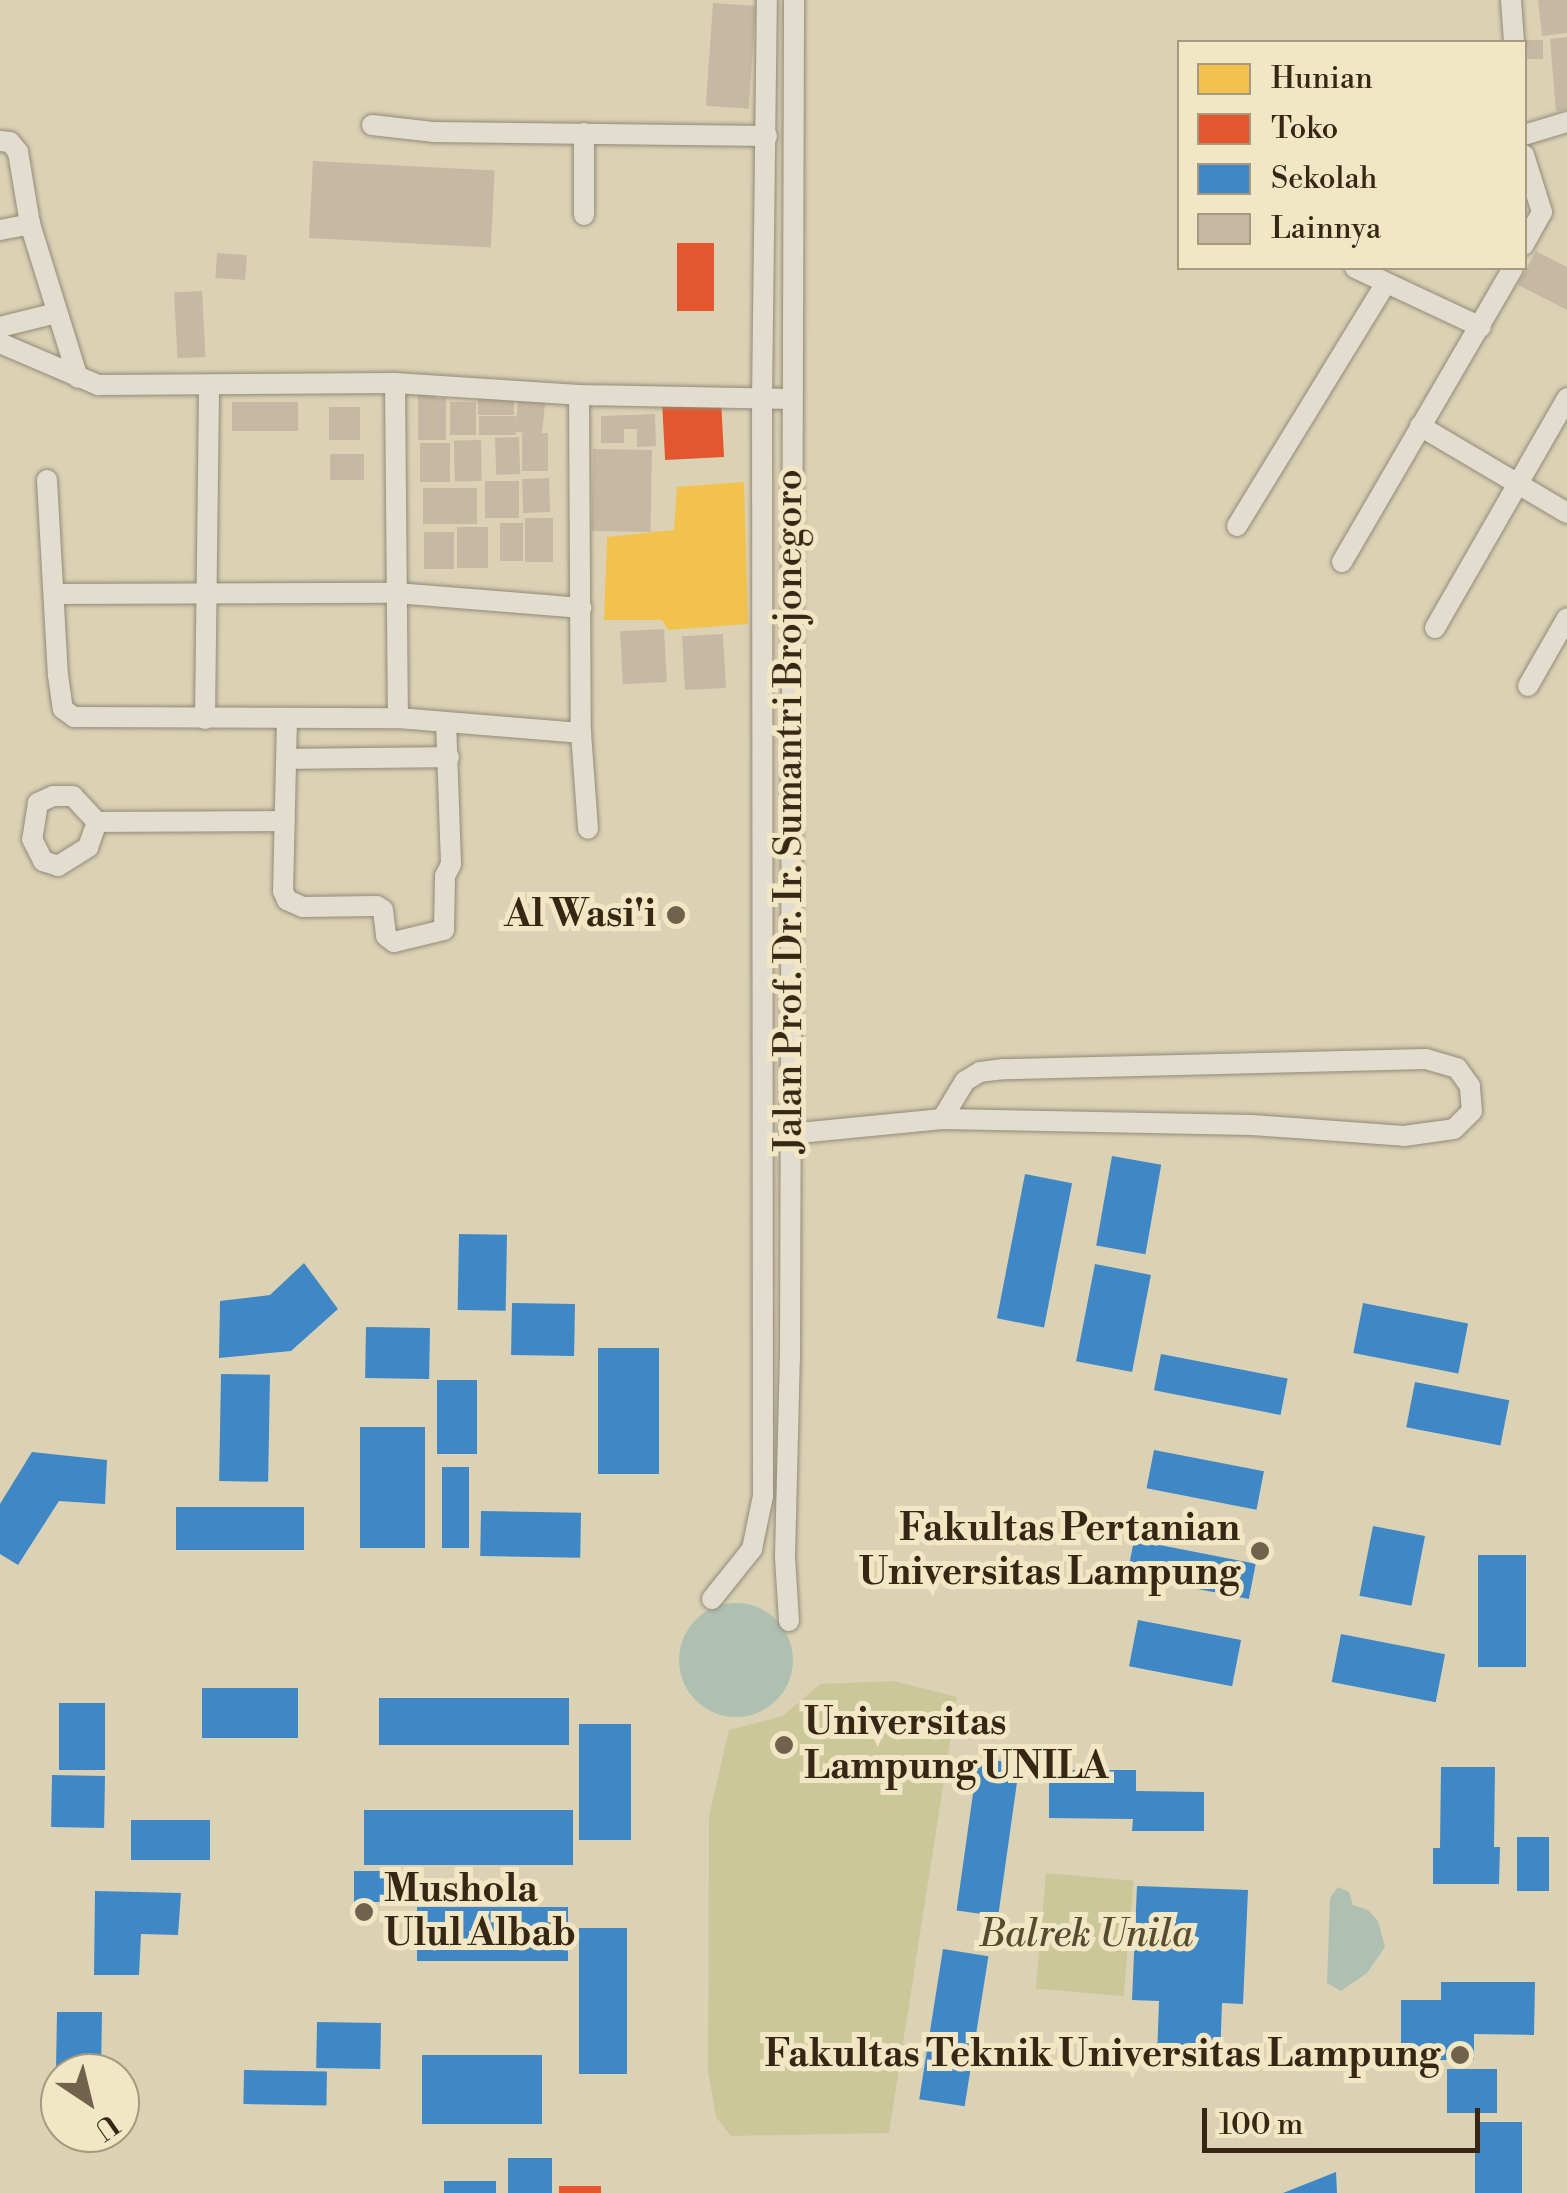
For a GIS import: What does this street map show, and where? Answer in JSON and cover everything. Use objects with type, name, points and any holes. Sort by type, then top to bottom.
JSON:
[{"type":"street","name":"Jalan Prof. Dr. Ir. Sumantri Brojonegoro","points":[[712,1599],[752,1548],[763,1496],[762,399],[767,0]]},
{"type":"street","name":"Jalan Prof. Dr. Ir. Sumantri Brojonegoro","points":[[790,1621],[785,1557],[794,0]]},
{"type":"street","points":[[1512,0],[1514,40]]},
{"type":"street","points":[[1527,133],[1567,122]]},
{"type":"street","points":[[372,125],[433,132],[767,136]]},
{"type":"street","points":[[584,133],[584,215]]},
{"type":"street","points":[[0,141],[10,142],[18,152],[30,224],[78,378]]},
{"type":"street","points":[[1527,164],[1542,212],[1527,240]]},
{"type":"street","points":[[0,230],[30,224]]},
{"type":"street","points":[[1359,270],[1481,327]]},
{"type":"street","points":[[1342,562],[1511,270]]},
{"type":"street","points":[[1238,526],[1386,283]]},
{"type":"street","points":[[0,327],[56,313]]},
{"type":"street","points":[[0,343],[98,385],[209,388],[394,382],[579,395],[792,399]]},
{"type":"street","points":[[394,382],[398,718]]},
{"type":"street","points":[[205,719],[209,388]]},
{"type":"street","points":[[579,395],[581,733],[588,829]]},
{"type":"street","points":[[1434,628],[1567,398]]},
{"type":"street","points":[[1420,426],[1567,513]]},
{"type":"street","points":[[47,480],[58,675],[64,709],[74,717],[398,718],[581,733]]},
{"type":"street","points":[[56,594],[396,593],[581,608]]},
{"type":"street","points":[[1528,686],[1567,618]]},
{"type":"street","points":[[288,718],[284,891],[287,900],[303,907],[378,906],[383,910],[386,936],[394,942],[444,930],[445,876],[451,864],[446,724]]},
{"type":"street","points":[[287,760],[448,758]]},
{"type":"street","points":[[97,822],[285,821]]},
{"type":"street","points":[[761,832],[790,832]]},
{"type":"street","points":[[788,1134],[942,1120],[1252,1125],[1404,1136],[1454,1130],[1472,1112],[1470,1086],[1457,1068],[1426,1059],[1004,1068],[980,1072],[965,1081],[942,1120]]},
{"type":"green space","points":[[893,1681],[957,1697],[889,2133],[731,2136],[716,2117],[708,2071],[709,1816],[729,1730],[783,1716],[820,1684]]},
{"type":"green space","name":"Balrek Unila","points":[[1046,1873],[1134,1881],[1124,1996],[1036,1989]]},
{"type":"shaded area","points":[[736,1603],[758,1607],[777,1619],[789,1638],[793,1660],[789,1682],[777,1701],[758,1713],[736,1717],[714,1713],[695,1701],[683,1682],[679,1660],[683,1638],[695,1619],[714,1607]]},
{"type":"shaded area","points":[[1338,1887],[1349,1892],[1353,1905],[1368,1910],[1378,1921],[1385,1947],[1367,1973],[1341,1991],[1327,1983],[1330,1898]]},
{"type":"building: Hunian","points":[[744,482],[748,624],[668,630],[662,620],[604,620],[607,537],[674,530],[677,487]]},
{"type":"building: Toko","points":[[677,243],[714,243],[714,311],[677,311]]},
{"type":"building: Toko","points":[[721,399],[724,457],[665,460],[662,402]]},
{"type":"building: Toko","points":[[559,2186],[601,2186],[601,2193],[559,2193]]},
{"type":"building: Sekolah","points":[[1112,1156],[1161,1165],[1145,1254],[1096,1246]]},
{"type":"building: Sekolah","points":[[1025,1174],[1072,1183],[1044,1327],[997,1318]]},
{"type":"building: Sekolah","points":[[459,1234],[507,1235],[506,1311],[458,1310]]},
{"type":"building: Sekolah","points":[[304,1263],[338,1309],[291,1351],[219,1358],[220,1301],[270,1295]]},
{"type":"building: Sekolah","points":[[1095,1264],[1151,1275],[1132,1372],[1076,1361]]},
{"type":"building: Sekolah","points":[[512,1303],[575,1304],[574,1356],[511,1355]]},
{"type":"building: Sekolah","points":[[1363,1303],[1468,1323],[1458,1373],[1353,1353]]},
{"type":"building: Sekolah","points":[[366,1327],[430,1328],[429,1379],[365,1378]]},
{"type":"building: Sekolah","points":[[598,1348],[659,1348],[659,1474],[598,1474]]},
{"type":"building: Sekolah","points":[[1161,1354],[1288,1379],[1281,1415],[1154,1390]]},
{"type":"building: Sekolah","points":[[221,1374],[270,1375],[268,1482],[219,1481]]},
{"type":"building: Sekolah","points":[[437,1380],[477,1380],[477,1454],[437,1454]]},
{"type":"building: Sekolah","points":[[1415,1382],[1509,1400],[1500,1445],[1406,1427]]},
{"type":"building: Sekolah","points":[[360,1427],[425,1427],[425,1548],[360,1548]]},
{"type":"building: Sekolah","points":[[1154,1450],[1264,1471],[1257,1510],[1147,1488]]},
{"type":"building: Sekolah","points":[[32,1452],[107,1460],[105,1504],[59,1501],[18,1565],[0,1554],[0,1504]]},
{"type":"building: Sekolah","points":[[442,1467],[469,1467],[469,1548],[442,1548]]},
{"type":"building: Sekolah","points":[[176,1507],[304,1507],[304,1550],[176,1550]]},
{"type":"building: Sekolah","points":[[481,1511],[581,1513],[580,1558],[480,1556]]},
{"type":"building: Sekolah","points":[[1373,1526],[1425,1536],[1411,1606],[1359,1596]]},
{"type":"building: Sekolah","points":[[1134,1540],[1256,1564],[1249,1599],[1127,1575]]},
{"type":"building: Sekolah","points":[[1478,1555],[1526,1555],[1526,1667],[1478,1667]]},
{"type":"building: Sekolah","points":[[1138,1620],[1241,1640],[1232,1686],[1129,1666]]},
{"type":"building: Sekolah","points":[[1341,1634],[1445,1654],[1436,1702],[1332,1682]]},
{"type":"building: Sekolah","points":[[202,1688],[298,1688],[298,1738],[202,1738]]},
{"type":"building: Sekolah","points":[[379,1698],[569,1698],[569,1745],[379,1745]]},
{"type":"building: Sekolah","points":[[59,1703],[105,1703],[105,1770],[59,1770]]},
{"type":"building: Sekolah","points":[[579,1724],[631,1724],[631,1840],[579,1840]]},
{"type":"building: Sekolah","points":[[978,1758],[1020,1764],[998,1916],[957,1911]]},
{"type":"building: Sekolah","points":[[1441,1767],[1495,1767],[1494,1847],[1500,1847],[1499,1884],[1433,1884],[1433,1848],[1440,1848]]},
{"type":"building: Sekolah","points":[[1049,1770],[1136,1770],[1136,1791],[1204,1792],[1204,1831],[1132,1831],[1133,1819],[1049,1818]]},
{"type":"building: Sekolah","points":[[52,1775],[105,1776],[104,1828],[51,1827]]},
{"type":"building: Sekolah","points":[[364,1810],[573,1810],[573,1865],[364,1865]]},
{"type":"building: Sekolah","points":[[131,1820],[210,1820],[210,1860],[131,1860]]},
{"type":"building: Sekolah","points":[[1517,1837],[1549,1837],[1549,1891],[1517,1891]]},
{"type":"building: Sekolah","points":[[354,1871],[400,1871],[400,1902],[354,1902]]},
{"type":"building: Sekolah","points":[[1137,1886],[1248,1890],[1243,2004],[1222,2003],[1220,2060],[1157,2058],[1159,2001],[1132,2000]]},
{"type":"building: Sekolah","points":[[95,1891],[181,1893],[178,1935],[141,1934],[139,1975],[94,1975]]},
{"type":"building: Sekolah","points":[[417,1907],[568,1907],[568,1961],[417,1961]]},
{"type":"building: Sekolah","points":[[579,1928],[627,1928],[627,2074],[579,2074]]},
{"type":"building: Sekolah","points":[[943,1949],[988,1956],[965,2106],[919,2099]]},
{"type":"building: Sekolah","points":[[1441,1982],[1535,1982],[1534,2035],[1474,2034],[1474,2060],[1401,2060],[1401,2000],[1441,2000]]},
{"type":"building: Sekolah","points":[[57,2012],[102,2012],[101,2053],[56,2053]]},
{"type":"building: Sekolah","points":[[317,2022],[381,2023],[380,2069],[316,2068]]},
{"type":"building: Sekolah","points":[[422,2055],[542,2055],[542,2124],[422,2124]]},
{"type":"building: Sekolah","points":[[1447,2069],[1497,2069],[1497,2113],[1447,2113]]},
{"type":"building: Sekolah","points":[[244,2070],[327,2071],[326,2105],[243,2104]]},
{"type":"building: Sekolah","points":[[1475,2122],[1522,2122],[1522,2193],[1475,2193]]},
{"type":"building: Sekolah","points":[[508,2158],[552,2158],[552,2193],[508,2193]]},
{"type":"building: Sekolah","points":[[1336,2172],[1337,2193],[1283,2193]]},
{"type":"building: Sekolah","points":[[444,2181],[496,2181],[496,2193],[444,2193]]},
{"type":"building: Lainnya","points":[[1538,0],[1567,0],[1567,33],[1542,36]]},
{"type":"building: Lainnya","points":[[713,3],[756,6],[749,109],[706,106]]},
{"type":"building: Lainnya","points":[[1567,37],[1567,110],[1556,111],[1550,39]]},
{"type":"building: Lainnya","points":[[1527,40],[1543,40],[1543,59],[1527,59]]},
{"type":"building: Lainnya","points":[[313,161],[495,171],[491,247],[309,238]]},
{"type":"building: Lainnya","points":[[1536,251],[1567,267],[1567,310],[1518,285]]},
{"type":"building: Lainnya","points":[[217,253],[247,255],[245,280],[215,278]]},
{"type":"building: Lainnya","points":[[202,291],[205,357],[177,358],[174,292]]},
{"type":"building: Lainnya","points":[[418,387],[435,387],[435,398],[446,398],[446,440],[418,440]]},
{"type":"building: Lainnya","points":[[478,392],[514,392],[514,415],[478,415]]},
{"type":"building: Lainnya","points":[[519,393],[546,396],[542,435],[515,432]]},
{"type":"building: Lainnya","points":[[232,402],[298,402],[298,431],[232,431]]},
{"type":"building: Lainnya","points":[[450,402],[476,402],[476,435],[450,435]]},
{"type":"building: Lainnya","points":[[329,407],[360,407],[360,440],[329,440]]},
{"type":"building: Lainnya","points":[[655,414],[656,446],[637,447],[637,429],[624,429],[624,443],[601,443],[601,416]]},
{"type":"building: Lainnya","points":[[479,416],[516,416],[516,435],[479,435]]},
{"type":"building: Lainnya","points":[[522,433],[548,433],[548,471],[522,471]]},
{"type":"building: Lainnya","points":[[519,437],[520,474],[496,475],[495,438]]},
{"type":"building: Lainnya","points":[[454,440],[481,440],[482,481],[455,481]]},
{"type":"building: Lainnya","points":[[420,443],[450,443],[450,482],[420,482]]},
{"type":"building: Lainnya","points":[[593,449],[652,450],[651,532],[592,531]]},
{"type":"building: Lainnya","points":[[330,454],[364,454],[364,480],[330,480]]},
{"type":"building: Lainnya","points":[[549,478],[550,512],[523,513],[522,479]]},
{"type":"building: Lainnya","points":[[485,481],[519,481],[519,518],[485,518]]},
{"type":"building: Lainnya","points":[[423,488],[477,488],[477,524],[423,524]]},
{"type":"building: Lainnya","points":[[525,518],[553,518],[553,562],[525,562]]},
{"type":"building: Lainnya","points":[[500,523],[523,523],[523,561],[500,561]]},
{"type":"building: Lainnya","points":[[457,527],[488,527],[488,568],[457,568]]},
{"type":"building: Lainnya","points":[[424,532],[454,532],[454,569],[424,569]]},
{"type":"building: Lainnya","points":[[664,629],[667,682],[623,684],[620,631]]},
{"type":"building: Lainnya","points":[[723,634],[726,688],[685,690],[682,636]]},
{"type":"place","name":"Al Wasi'i","points":[[676,915]]},
{"type":"place","name":"Fakultas Pertanian Universitas Lampung","points":[[1260,1551]]},
{"type":"place","name":"Universitas Lampung UNILA","points":[[784,1745]]},
{"type":"place","name":"Mushola Ulul Albab","points":[[364,1912]]},
{"type":"place","name":"Fakultas Teknik Universitas Lampung","points":[[1460,2055]]}]
